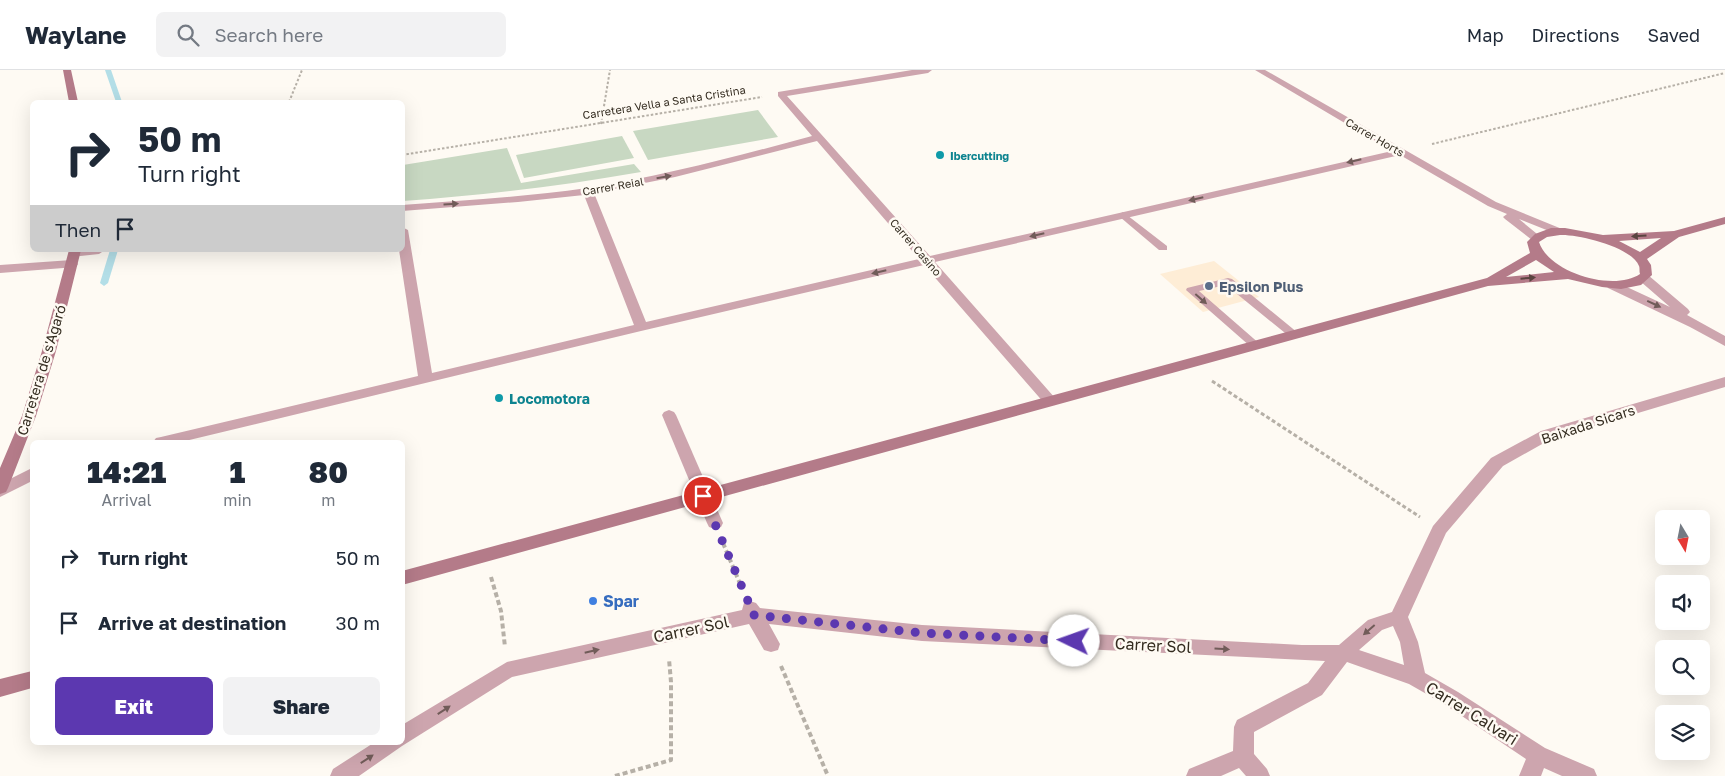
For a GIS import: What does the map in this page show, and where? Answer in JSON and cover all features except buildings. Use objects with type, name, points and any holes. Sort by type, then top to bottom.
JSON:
[{"type":"street","points":[[67,70],[74,100]]},
{"type":"street","points":[[782,94],[928,70]]},
{"type":"street","name":"Carrer Horts","points":[[1259,70],[1492,204],[1558,232]]},
{"type":"street","name":"Carrer Casino","points":[[782,94],[1050,401]]},
{"type":"street","name":"Carrer Reial","points":[[405,208],[500,201],[588,191],[690,172],[819,137]]},
{"type":"street","points":[[170,440],[927,260],[1402,152]]},
{"type":"street","points":[[588,191],[641,327]]},
{"type":"street","name":"Carrer Horts","points":[[1492,204],[1536,238]]},
{"type":"street","points":[[1603,239],[1675,234],[1725,220]]},
{"type":"street","points":[[1545,233],[1580,233],[1603,239],[1624,248],[1640,258],[1646,269],[1644,278],[1632,283],[1612,284],[1595,282],[1568,274],[1549,265],[1537,254],[1532,245],[1536,238],[1545,233]]},
{"type":"street","points":[[1640,258],[1675,234]]},
{"type":"street","points":[[405,249],[426,380]]},
{"type":"street","points":[[0,268],[90,252]]},
{"type":"street","points":[[1487,282],[1537,254]]},
{"type":"street","name":"Carretera de s'Agaró","points":[[0,490],[29,416],[49,351],[74,256]]},
{"type":"street","points":[[405,577],[1487,282],[1568,274]]},
{"type":"street","points":[[1644,278],[1695,324]]},
{"type":"street","points":[[1612,284],[1695,324],[1725,342]]},
{"type":"street","name":"Baixada Sicars","points":[[1400,617],[1439,530],[1497,462],[1546,435],[1725,382]]},
{"type":"street","points":[[669,415],[714,523]]},
{"type":"street","points":[[0,490],[30,475]]},
{"type":"street","points":[[751,610],[771,644]]},
{"type":"street","name":"Carrer Sol","points":[[405,735],[507,670],[751,610],[922,633],[1302,653],[1343,653],[1416,678]]},
{"type":"street","points":[[1259,776],[1243,757],[1244,727],[1315,689],[1343,653],[1375,624],[1400,617]]},
{"type":"street","name":"Carrer Calvari","points":[[1400,617],[1409,642],[1416,678],[1451,698],[1538,755],[1586,776]]},
{"type":"street","points":[[0,688],[30,680]]},
{"type":"street","points":[[341,776],[389,745]]},
{"type":"street","points":[[1530,776],[1538,755]]},
{"type":"street","points":[[1197,776],[1243,757]]},
{"type":"lane","points":[[1123,215],[1163,248]]},
{"type":"lane","points":[[1255,345],[1191,290],[1228,281],[1294,335]]},
{"type":"path","points":[[290,100],[302,70]]},
{"type":"path","points":[[601,124],[610,70]]},
{"type":"path","points":[[1402,152],[1725,73]]},
{"type":"path","name":"Carretera Vella a Santa Cristina","points":[[405,155],[782,94]]},
{"type":"path","points":[[1186,364],[1439,530]]},
{"type":"path","points":[[714,523],[751,610]]},
{"type":"path","points":[[485,555],[501,611],[506,652]]},
{"type":"path","points":[[771,644],[828,776]]},
{"type":"path","points":[[615,776],[671,760],[671,682]]},
{"type":"shaded area","name":"Epsilon Plus","points":[[1214,261],[1259,297],[1203,312],[1160,274]]},
{"type":"green space","points":[[758,110],[778,137],[648,160],[633,131]]},
{"type":"green space","points":[[622,136],[634,158],[524,178],[516,155]]},
{"type":"green space","points":[[507,148],[521,183],[634,164],[641,172],[522,190],[405,201],[405,165]]},
{"type":"waterway","points":[[108,70],[118,100]]},
{"type":"waterway","points":[[104,283],[113,252]]},
{"type":"place","name":"Ibercutting","points":[[940,155]]},
{"type":"place","name":"Epsilon Plus","points":[[1209,286]]},
{"type":"place","name":"Locomotora","points":[[499,398]]},
{"type":"place","name":"Spar","points":[[593,601]]},
{"type":"route","points":[[703,496],[754,615],[922,633],[1074,641]]}]
